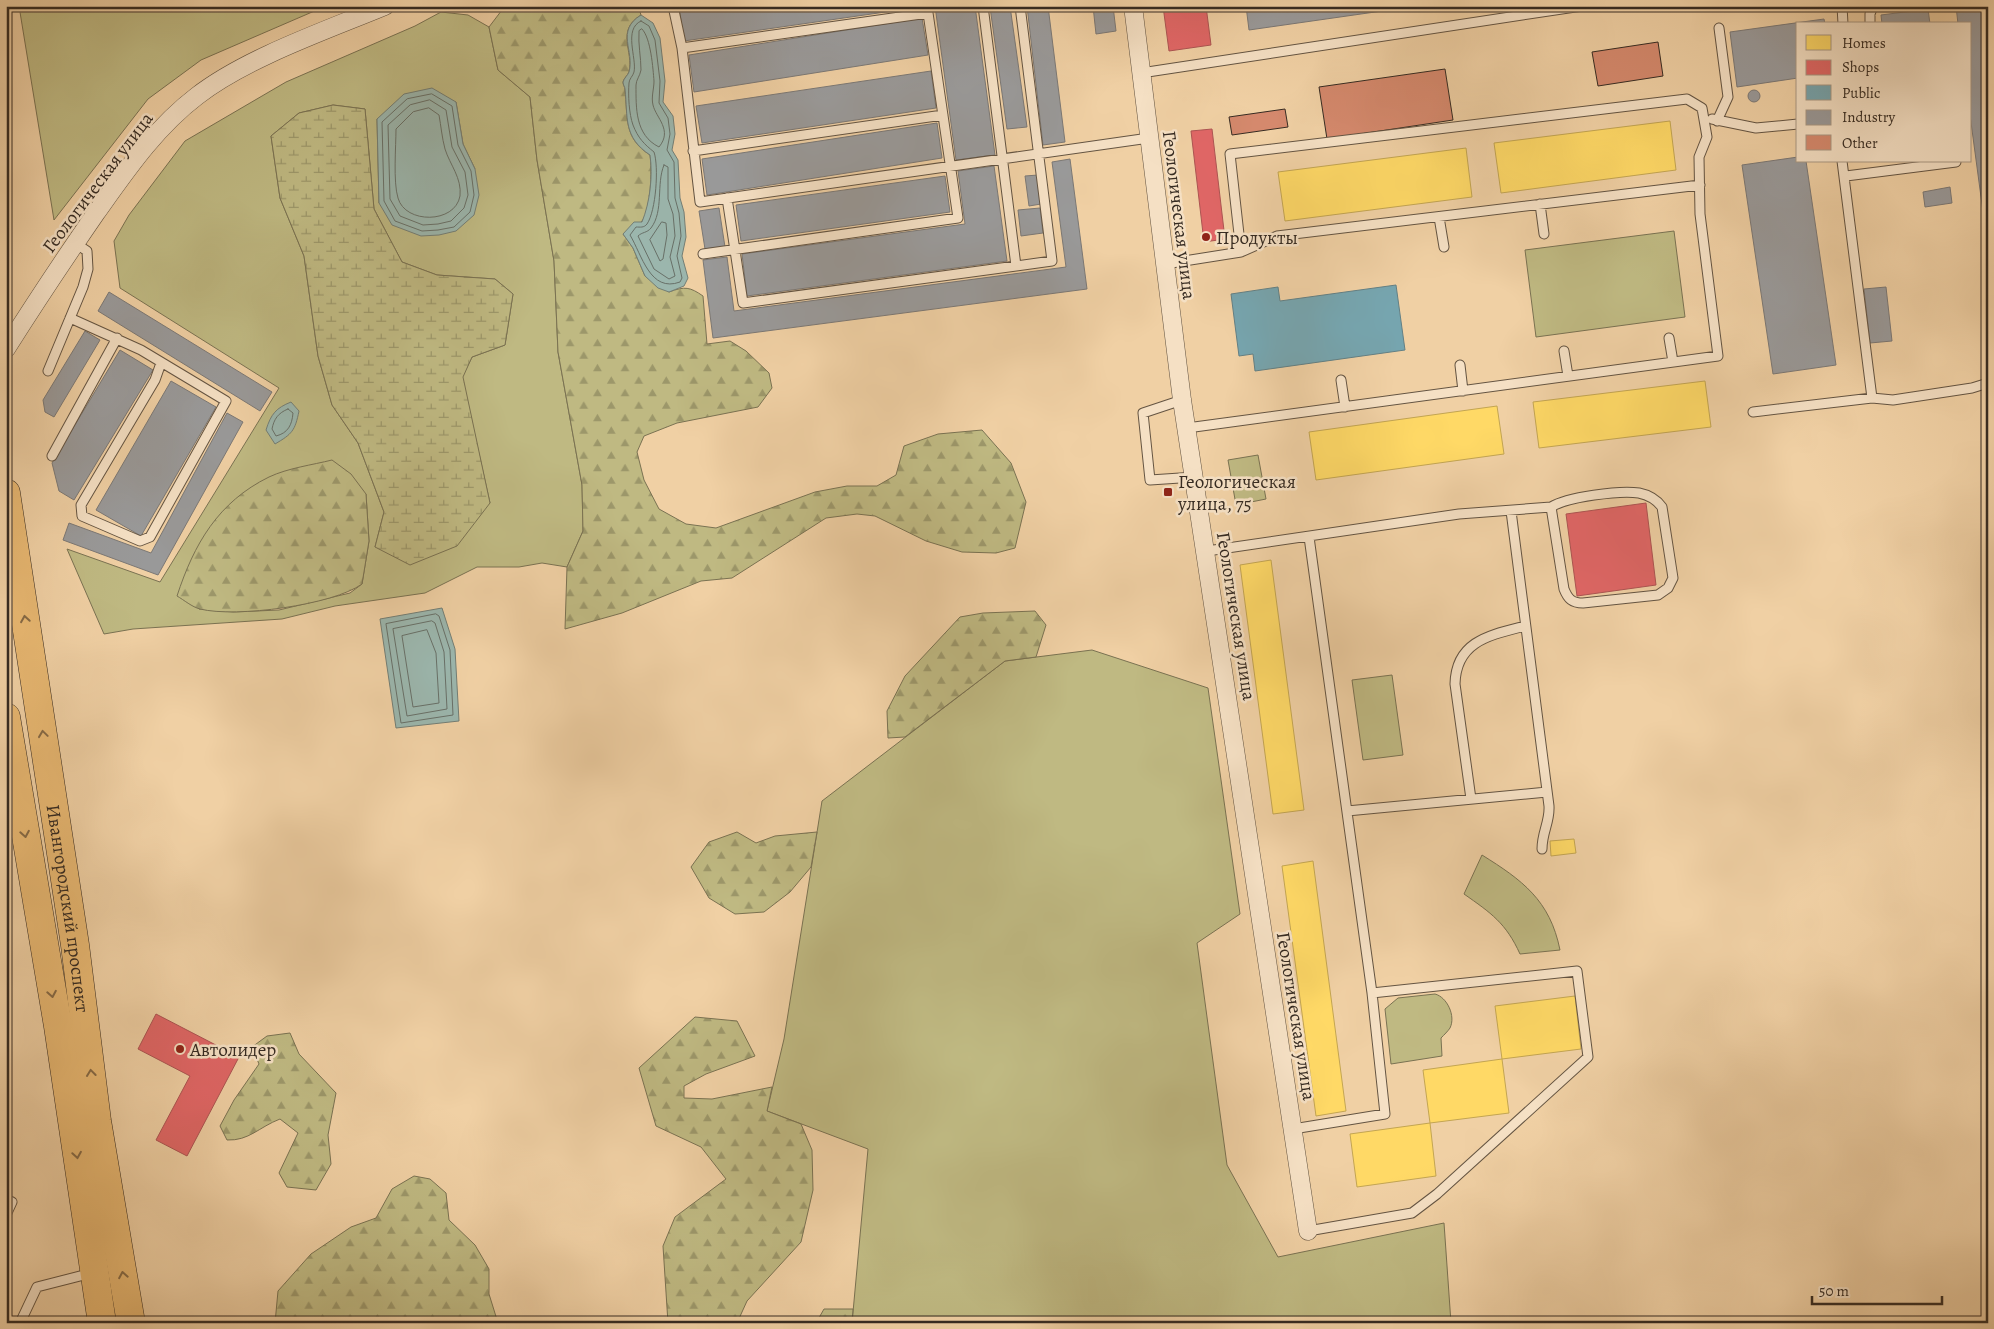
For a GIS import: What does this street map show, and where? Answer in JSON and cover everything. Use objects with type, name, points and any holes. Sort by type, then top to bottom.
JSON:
[{"type":"highway","name":"Ивангородский проспект","points":[[6,493],[75,945],[97,1121],[131,1323]]},
{"type":"highway","name":"Ивангородский проспект","points":[[6,717],[58,1026],[102,1323]]},
{"type":"street","name":"Геологическая улица","points":[[6,349],[75,243],[152,138],[198,95],[234,72],[385,6]]},
{"type":"street","name":"Геологическая улица","points":[[1133,6],[1182,400],[1308,1231]]},
{"type":"lane","points":[[673,6],[682,48],[700,202],[1149,138]]},
{"type":"lane","points":[[982,6],[1016,266]]},
{"type":"lane","points":[[727,198],[743,303],[1052,261],[1037,154],[1020,6]]},
{"type":"lane","points":[[1141,73],[1551,9],[1582,6]]},
{"type":"lane","points":[[1842,6],[1843,22]]},
{"type":"lane","points":[[1870,22],[1872,6]]},
{"type":"lane","points":[[682,48],[928,12],[958,218],[734,248],[703,254]]},
{"type":"lane","points":[[1717,120],[1728,97],[1719,28]]},
{"type":"lane","points":[[1187,428],[1718,356],[1700,214],[1699,156],[1707,137],[1705,118],[1702,108],[1687,98],[1230,154],[1241,252]]},
{"type":"lane","points":[[694,151],[943,115]]},
{"type":"lane","points":[[1705,118],[1756,128],[1796,124]]},
{"type":"lane","points":[[1842,162],[1846,176],[1872,398]]},
{"type":"lane","points":[[1846,176],[1885,166],[1956,162]]},
{"type":"lane","points":[[1165,264],[1241,252],[1277,236],[1700,185]]},
{"type":"lane","points":[[1540,204],[1544,234]]},
{"type":"lane","points":[[1439,217],[1444,247]]},
{"type":"lane","points":[[48,371],[83,287],[88,269],[87,251],[75,243]]},
{"type":"lane","points":[[70,318],[117,338],[161,362],[226,401],[150,537],[140,541],[82,516],[81,504],[155,380],[161,362]]},
{"type":"lane","points":[[52,456],[117,338]]},
{"type":"lane","points":[[1669,338],[1673,362]]},
{"type":"lane","points":[[1564,351],[1568,376]]},
{"type":"lane","points":[[1460,365],[1463,391]]},
{"type":"lane","points":[[1341,380],[1344,406]]},
{"type":"lane","points":[[1753,412],[1872,398],[1893,400],[1972,388],[1988,383]]},
{"type":"lane","points":[[1182,400],[1143,413],[1150,480],[1195,477]]},
{"type":"lane","points":[[1206,551],[1459,514],[1551,507],[1562,500],[1626,492],[1640,493],[1655,499],[1662,507],[1673,578],[1668,588],[1658,595],[1575,603],[1568,598],[1564,589],[1551,507]]},
{"type":"lane","points":[[1510,511],[1547,792],[1549,814],[1547,825],[1542,833],[1542,849]]},
{"type":"lane","points":[[1293,1129],[1385,1114],[1372,994],[1309,537]]},
{"type":"lane","points":[[1471,799],[1454,684],[1455,670],[1462,654],[1475,644],[1494,634],[1525,626]]},
{"type":"lane","points":[[1347,811],[1547,792]]},
{"type":"lane","points":[[1308,1231],[1412,1213],[1437,1194],[1588,1057],[1578,971],[1372,994]]},
{"type":"lane","points":[[6,1199],[12,1202],[6,1215]]},
{"type":"lane","points":[[20,1323],[37,1287],[95,1272]]},
{"type":"green space","points":[[19,6],[326,6],[201,60],[148,99],[54,220]]},
{"type":"green space","points":[[505,6],[638,6],[641,15],[633,21],[627,35],[630,64],[629,72],[623,82],[628,126],[635,141],[650,155],[650,189],[647,208],[641,223],[623,234],[633,248],[645,276],[669,292],[687,288],[703,296],[707,344],[730,341],[746,351],[769,373],[772,388],[758,407],[677,423],[644,436],[637,452],[644,480],[659,509],[686,524],[716,528],[815,492],[847,486],[877,486],[896,475],[904,446],[938,434],[982,430],[1011,463],[1026,502],[1015,548],[996,553],[962,552],[926,541],[875,516],[857,514],[826,518],[732,578],[701,581],[622,613],[565,629],[567,567],[583,531],[582,485],[558,352],[554,261],[537,160],[530,97],[498,70],[489,27]]},
{"type":"green space","points":[[441,12],[468,15],[489,27],[498,70],[530,97],[537,160],[554,261],[558,352],[582,485],[583,531],[567,567],[542,563],[519,567],[477,567],[425,593],[335,606],[282,619],[133,629],[104,634],[67,549],[160,582],[279,388],[120,288],[114,241],[129,215],[185,141],[286,82],[415,26]],"holes":[[[456,102],[463,144],[475,169],[379,203],[377,119]],[[333,105],[365,109],[374,209],[402,262],[437,275],[495,279],[513,294],[505,345],[472,357],[462,377],[490,503],[375,547],[384,512],[358,443],[332,405],[318,356],[304,256],[280,198],[271,136],[299,113]],[[366,494],[369,541],[362,584],[350,593],[279,610],[233,612],[199,609]]]},
{"type":"green space","points":[[333,105],[365,109],[374,209],[402,262],[437,275],[495,279],[513,294],[505,345],[472,357],[463,377],[490,503],[457,546],[410,565],[375,547],[384,512],[358,443],[332,405],[318,356],[304,256],[280,198],[271,136],[299,113]]},
{"type":"green space","points":[[1674,231],[1685,317],[1536,337],[1525,250]]},
{"type":"green space","points":[[1258,455],[1266,499],[1236,505],[1228,460]]},
{"type":"green space","points":[[332,460],[351,474],[366,494],[369,541],[362,584],[330,598],[307,604],[259,611],[236,612],[200,609],[177,596],[191,559],[200,542],[210,526],[235,499],[251,487],[276,474]]},
{"type":"green space","points":[[1035,611],[1046,625],[1036,657],[1005,661],[905,737],[888,738],[887,711],[905,676],[960,617],[983,613]]},
{"type":"green space","points":[[1092,650],[1208,688],[1240,914],[1197,943],[1227,1165],[1278,1257],[1444,1223],[1451,1323],[852,1323],[868,1149],[767,1111],[784,1039],[822,801],[1005,661]]},
{"type":"green space","points":[[1392,675],[1403,755],[1363,760],[1352,680]]},
{"type":"green space","points":[[737,832],[756,843],[775,836],[817,832],[811,867],[790,892],[764,912],[735,914],[709,898],[691,867],[709,842]]},
{"type":"green space","points":[[1482,855],[1510,873],[1532,893],[1549,918],[1560,950],[1520,954],[1515,943],[1497,919],[1464,894]]},
{"type":"green space","points":[[1435,994],[1447,1003],[1452,1018],[1450,1028],[1441,1038],[1442,1056],[1391,1064],[1385,1009],[1398,998]]},
{"type":"green space","points":[[695,1017],[737,1021],[755,1056],[706,1074],[684,1086],[684,1098],[712,1099],[772,1087],[767,1111],[801,1124],[812,1150],[813,1190],[801,1242],[747,1301],[737,1323],[668,1323],[663,1246],[675,1217],[726,1179],[701,1147],[656,1126],[639,1068]]},
{"type":"green space","points":[[290,1033],[299,1054],[336,1093],[328,1135],[331,1164],[316,1190],[287,1187],[279,1173],[298,1133],[280,1119],[248,1136],[235,1140],[227,1140],[220,1126],[234,1100],[259,1064],[252,1047],[267,1036]]},
{"type":"green space","points":[[414,1176],[430,1179],[446,1193],[449,1220],[475,1245],[489,1269],[489,1294],[498,1323],[275,1323],[278,1291],[311,1254],[351,1227],[376,1218],[392,1189]]},
{"type":"green space","points":[[824,1309],[853,1309],[852,1323],[816,1323]]},
{"type":"water","points":[[641,15],[653,23],[660,38],[665,81],[663,102],[673,116],[675,134],[672,150],[678,160],[680,198],[684,212],[686,237],[682,256],[688,278],[684,286],[669,292],[658,288],[645,276],[633,248],[623,234],[634,222],[642,222],[649,198],[651,180],[650,155],[635,141],[628,126],[623,82],[629,72],[630,64],[627,35],[633,21]]},
{"type":"water","points":[[432,88],[456,102],[463,144],[475,169],[479,195],[474,215],[456,231],[439,235],[421,236],[392,225],[379,203],[377,119],[404,94]]},
{"type":"water","points":[[291,402],[299,411],[296,423],[289,434],[275,444],[266,430],[268,424],[275,412]]},
{"type":"water","points":[[442,608],[455,649],[459,721],[396,728],[380,619]]},
{"type":"building: Homes","points":[[1670,121],[1676,170],[1501,193],[1494,143]]},
{"type":"building: Homes","points":[[1466,148],[1472,197],[1285,221],[1278,172]]},
{"type":"building: Homes","points":[[1705,381],[1711,427],[1539,448],[1533,402]]},
{"type":"building: Homes","points":[[1497,406],[1504,454],[1316,480],[1309,432]]},
{"type":"building: Homes","points":[[1271,560],[1304,810],[1273,814],[1240,565]]},
{"type":"building: Homes","points":[[1574,839],[1576,853],[1551,856],[1550,841]]},
{"type":"building: Homes","points":[[1313,861],[1346,1111],[1316,1116],[1282,866]]},
{"type":"building: Homes","points":[[1575,996],[1581,1049],[1502,1059],[1495,1006]]},
{"type":"building: Homes","points":[[1502,1059],[1509,1113],[1430,1123],[1423,1070]]},
{"type":"building: Homes","points":[[1430,1123],[1436,1176],[1357,1187],[1350,1134]]},
{"type":"building: Shops","points":[[1163,6],[1206,6],[1211,45],[1169,51]]},
{"type":"building: Shops","points":[[1212,129],[1225,239],[1204,242],[1191,131]]},
{"type":"building: Shops","points":[[1646,503],[1656,585],[1577,596],[1566,514]]},
{"type":"building: Shops","points":[[156,1014],[239,1057],[187,1156],[156,1140],[190,1076],[138,1049]]},
{"type":"building: Public","points":[[1396,285],[1405,350],[1255,371],[1253,354],[1239,356],[1231,294],[1278,287],[1280,301]]},
{"type":"building: Industry","points":[[679,6],[927,6],[684,41]]},
{"type":"building: Industry","points":[[935,6],[975,6],[995,155],[956,160]]},
{"type":"building: Industry","points":[[1010,6],[1027,127],[1007,129],[990,7]]},
{"type":"building: Industry","points":[[1027,6],[1048,6],[1065,142],[1043,145]]},
{"type":"building: Industry","points":[[1093,6],[1113,6],[1116,31],[1096,34]]},
{"type":"building: Industry","points":[[1246,6],[1417,6],[1249,30]]},
{"type":"building: Industry","points":[[1956,6],[1988,6],[1988,249],[1972,130],[1972,22],[1958,22]]},
{"type":"building: Industry","points":[[1928,9],[1930,22],[1882,22],[1881,15]]},
{"type":"building: Industry","points":[[922,18],[928,55],[694,92],[689,55]]},
{"type":"building: Industry","points":[[1824,19],[1825,22],[1802,22]]},
{"type":"building: Industry","points":[[1796,23],[1796,78],[1737,87],[1730,32]]},
{"type":"building: Industry","points":[[931,71],[936,108],[702,143],[696,106]]},
{"type":"building: Industry","points":[[1756,90],[1759,91],[1759,101],[1752,102],[1749,101],[1748,94],[1749,91]]},
{"type":"building: Industry","points":[[937,123],[942,158],[707,195],[702,159]]},
{"type":"building: Industry","points":[[1796,157],[1796,162],[1806,162],[1836,365],[1773,374],[1742,165]]},
{"type":"building: Industry","points":[[1070,159],[1087,289],[713,338],[703,260],[727,257],[734,311],[1066,267],[1052,162]]},
{"type":"building: Industry","points":[[994,166],[1007,261],[747,296],[742,254],[965,224],[958,171]]},
{"type":"building: Industry","points":[[1038,175],[1041,204],[1029,206],[1025,176]]},
{"type":"building: Industry","points":[[945,176],[950,212],[741,241],[736,205]]},
{"type":"building: Industry","points":[[1950,187],[1952,203],[1925,207],[1923,192]]},
{"type":"building: Industry","points":[[719,208],[725,247],[705,249],[699,211]]},
{"type":"building: Industry","points":[[1040,208],[1043,233],[1021,236],[1018,210]]},
{"type":"building: Industry","points":[[1886,287],[1892,341],[1870,343],[1864,289]]},
{"type":"building: Industry","points":[[109,292],[272,392],[260,411],[98,311]]},
{"type":"building: Industry","points":[[85,331],[100,340],[54,417],[45,412],[43,400]]},
{"type":"building: Industry","points":[[120,350],[153,370],[74,500],[59,491],[52,463]]},
{"type":"building: Industry","points":[[171,381],[216,407],[141,536],[96,510]]},
{"type":"building: Industry","points":[[227,413],[243,422],[158,575],[63,540],[69,523],[151,553]]},
{"type":"building: Other","points":[[1658,42],[1663,76],[1598,86],[1592,52]]},
{"type":"building: Other","points":[[1445,69],[1453,120],[1327,139],[1319,87]]},
{"type":"building: Other","points":[[1285,109],[1288,127],[1232,135],[1229,117]]},
{"type":"place","name":"Продукты","points":[[1206,237]]},
{"type":"place","name":"Геологическая улица, 75","points":[[1168,492]]},
{"type":"place","name":"Автолидер","points":[[180,1049]]}]
